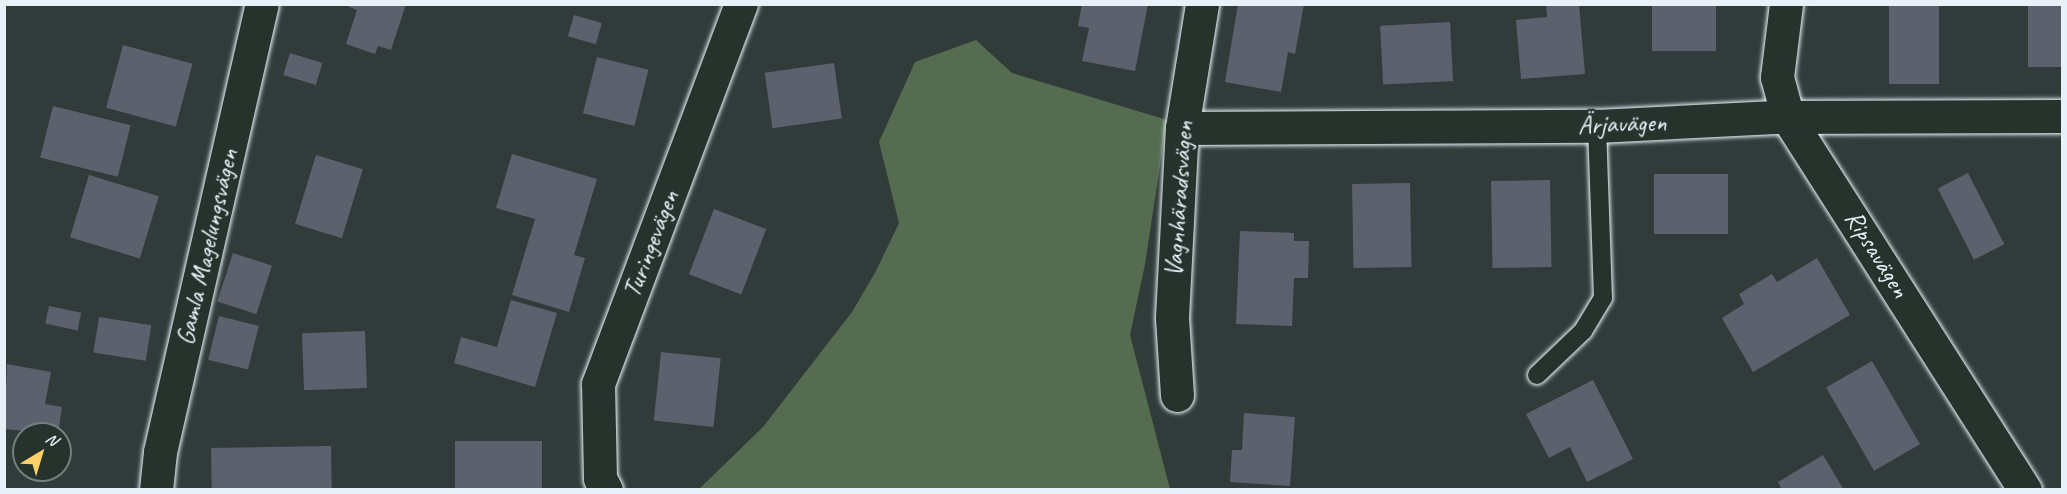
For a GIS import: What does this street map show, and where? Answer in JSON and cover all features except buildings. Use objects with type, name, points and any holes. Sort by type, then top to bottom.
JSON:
[{"type":"street","name":"Gamla Magelungsvägen","points":[[156,489],[160,452],[262,4]]},
{"type":"street","name":"Turingevägen","points":[[606,489],[600,478],[598,384],[741,4]]},
{"type":"street","name":"Vagnhäradsvägen","points":[[1177,395],[1172,317],[1182,128],[1202,4]]},
{"type":"street","name":"Ripsavägen","points":[[1786,4],[1778,78],[1788,118],[2025,489]]},
{"type":"street","name":"Ärjavägen","points":[[1182,128],[1597,126],[1788,118],[2062,116]]},
{"type":"lane","points":[[1537,375],[1583,331],[1603,298],[1597,126]]},
{"type":"green space","points":[[976,40],[1012,73],[1167,120],[1145,264],[1130,335],[1170,489],[698,490],[763,427],[852,312],[876,271],[899,223],[879,142],[915,62]]}]
